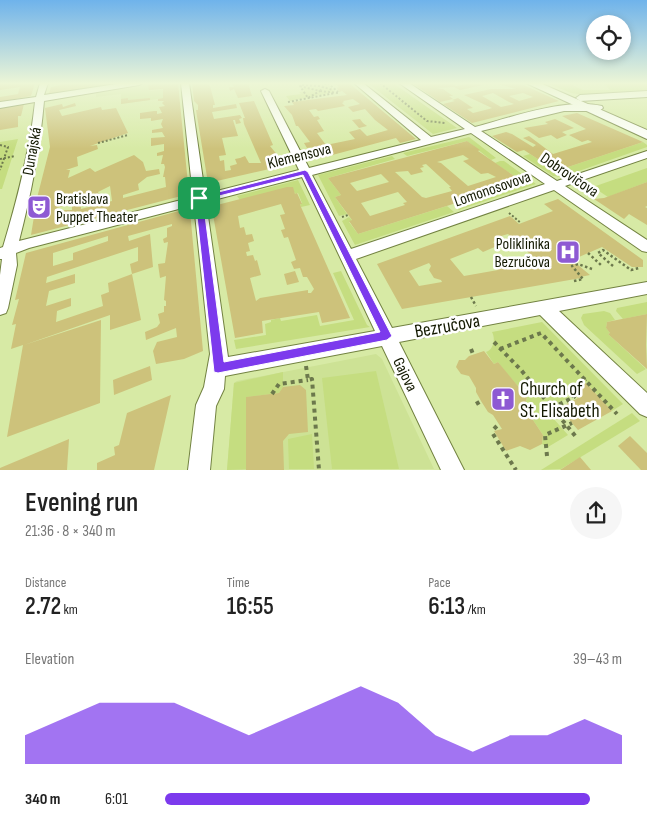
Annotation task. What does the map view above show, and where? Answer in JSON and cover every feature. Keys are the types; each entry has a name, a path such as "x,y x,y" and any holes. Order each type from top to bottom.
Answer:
{"main road":[{"path":"584,105 647,135"},
{"path":"588,105 647,129"}],"street":[{"name":"Dunajská","path":"0,308 10,265 5,252 20,211 37,128 39,105"},
{"path":"187,105 219,354 214,389 206,405 199,470"},
{"name":"Gajova","path":"272,105 453,470"},
{"path":"385,105 430,141"},
{"name":"Dobrovičova","path":"436,105 647,247"},
{"name":"Klemensova","path":"5,252 25,244 199,198 572,105"},
{"path":"604,110 605,105"},
{"name":"Lomonosovova","path":"348,256 647,154"},
{"name":"Bezručova","path":"218,368 647,288"},
{"path":"544,308 647,407"}],"path":[{"path":"409,105 427,121 451,124"},
{"path":"98,143 128,135"},
{"path":"0,145 8,147 0,170"},
{"path":"0,159 15,156"},
{"path":"518,210 509,213 521,223"},
{"path":"338,218 348,215"},
{"path":"613,266 598,253 603,250 631,270 640,268"},
{"path":"588,253 602,266"},
{"path":"574,281 583,279 572,266 578,264 592,269"},
{"path":"471,297 478,309"},
{"path":"500,349 541,334 586,379 617,414"},
{"path":"494,342 521,370 577,438"},
{"path":"470,349 474,354"},
{"path":"306,368 308,380"},
{"path":"272,394 280,384 312,379 319,470"},
{"path":"552,408 574,397 567,389 586,379"},
{"path":"476,404 481,401"},
{"path":"547,456 545,435 572,423"},
{"path":"494,426 498,430"},
{"path":"493,434 516,470"}],"shaded area":[{"path":"396,105 424,105 457,128 433,134"},
{"path":"469,137 496,158 491,160 467,141 407,156 403,153"},
{"path":"18,139 2,189 0,189 0,142"},
{"path":"643,142 647,147 562,177 553,176 523,156 530,154 556,171"},
{"path":"392,156 395,159 328,178 341,195 335,197 347,214 339,216 318,175"},
{"path":"504,161 536,184 459,210 454,205 523,182 495,163"},
{"path":"647,168 647,182 608,197 593,187"},
{"path":"298,180 310,205 301,207 300,204 302,203 298,193 295,194 292,187 240,200 237,196"},
{"path":"447,206 454,212 355,245 342,221 349,217 352,220 349,222 358,234"},
{"path":"341,271 367,325 370,327 236,349 234,340 266,335 265,324 271,322 271,320 280,318 281,321 317,315 320,326 354,320 333,273"},
{"path":"647,302 647,314 623,319 616,311 617,308"},
{"path":"604,311 610,313 615,320 607,322 606,328 610,333 608,334 646,369 637,374 584,325 581,318 583,314"},
{"path":"542,322 623,404 612,411 583,379 561,388 568,398 545,409 568,435 548,447 542,444 543,435 533,420 537,418 526,402 527,397 498,362 494,364 486,352 493,344 492,332"},
{"path":"376,354 382,359 434,469 227,470 234,383"},
{"path":"376,371 399,469 332,469 322,378"},
{"path":"283,372 283,387 279,393 246,397 246,469 227,470 234,383"},
{"path":"632,413 640,421 561,469 541,470"},
{"path":"312,434 314,469 289,469 288,439"}],"building":[{"path":"24,105 21,116 18,116 18,127 0,130 0,108"},
{"path":"58,105 62,105 63,107 76,105 59,110 62,116 101,107 102,110 116,108 128,133 90,146 97,145 98,149 77,157 78,166 66,170 70,170 68,178 90,168 95,172 134,155 143,162 146,171 159,169 160,174 147,177 138,184 139,190 123,195 123,198 166,187 165,177 163,177 165,167 164,164 161,164 163,155 157,156 157,153 164,151 164,144 151,146 151,138 165,137 162,132 152,133 152,130 163,128 161,124 163,119 151,121 151,118 140,119 140,113 157,111 157,114 162,113 159,107 165,106 164,105 180,105 189,194 31,235 37,198 50,147 45,108","holes":["110,186 112,201 81,209 81,202 100,196 98,192","74,196 77,200 72,202 72,210 65,210 56,215 57,208 63,206 60,202"]},
{"path":"198,105 215,105 213,105 213,108 236,105 237,108 212,112 214,119 240,115 242,118 239,119 241,123 236,124 235,120 233,120 238,136 222,138 226,155 219,156 220,161 224,160 225,171 231,170 230,166 237,164 235,159 245,156 249,163 261,163 244,124 243,118 245,118 240,105 256,105 273,145 270,146 279,157 283,166 208,183 196,110 198,110"},
{"path":"356,105 375,105 416,139 400,143 396,138 321,158 312,147 307,148 304,143 310,142 298,126 296,126 292,115 284,106 345,106 318,111 316,109 309,110 314,117 318,116 320,119 317,120 324,131 317,133 326,145 355,139 349,132 360,129 367,136 388,130 365,109 353,112 348,107"},
{"path":"444,105 468,105 473,108 467,109 473,113 492,108 485,105 497,105 501,107 510,105 543,105 472,123"},
{"path":"577,113 643,142 556,171 524,150 517,152 492,136 506,132 533,147 536,145 523,138 529,136 553,154 592,142 588,140 582,142 569,135 586,129 562,116"},
{"path":"360,119 367,126 359,128 352,120"},
{"path":"555,119 574,128 562,132 567,135 557,139 551,135 539,138 524,128 548,124 545,122"},
{"path":"467,141 480,150 478,151 523,182 358,234 349,221 352,220 335,197 341,195 328,178","holes":["463,155 469,159 463,161 481,174 488,173 496,177 468,186 441,163 437,162","426,164 451,187 449,187 452,191 426,198 422,197 395,172 408,171 411,175 423,172 420,168 424,167 422,165","381,174 389,182 357,191 350,183","398,192 407,202 403,203 405,205 370,216 361,203"]},
{"path":"647,182 647,206 645,207 647,208 647,225 629,214 624,219 594,199 604,198"},
{"path":"293,187 350,318 322,323 319,312 262,321 263,333 235,338 212,209 217,205","holes":["281,204 285,214 280,215 285,229 281,230 284,238 288,237 296,260 291,262 294,269 300,268 303,277 307,277 314,289 311,293 308,293 308,290 260,298 256,301 250,278 261,275 257,260 255,261 253,255 247,256 246,252 250,251 248,243 254,241 252,234 246,235 244,227 240,228 238,216"]},
{"path":"558,199 643,260 643,267 632,267 602,247 572,260 590,275 581,278 402,309 377,264 510,216 519,224 553,211 544,204","holes":["508,234 540,263 517,267 513,263 494,266 498,270 464,276 450,259 478,248 483,252 497,246 493,242 503,238 501,236","429,263 431,266 429,270 434,278 442,282 419,286 409,271"]},
{"path":"186,209 190,211 203,351 184,359 156,364 153,351 157,342 177,337 176,328 146,340 145,332 157,327 160,323 158,314 164,312 164,306 166,306 166,301 164,300 166,276 160,278 158,264 165,263 168,242 164,243 163,239 167,237 167,228 172,226 172,224 128,236 129,241 150,234 153,267 132,274 141,320 110,330 110,315 24,345 101,320 100,403 7,437 23,345 11,349 16,324 12,325 19,299 15,300 26,253","holes":["108,236 108,241 73,253 73,260 53,266 53,253","138,247 138,261 130,264 132,274 108,283 109,292 101,295 103,306 56,322 57,311 71,306 71,298 46,306 49,291 75,283 75,274 46,283 47,277"]},
{"path":"295,271 299,282 287,285 284,274"},
{"path":"647,314 647,369 608,334 610,333 606,328 607,322"},
{"name":"Church of St. Elisabeth","path":"484,351 494,364 498,362 527,397 526,402 538,418 533,420 543,435 542,444 530,450 520,446 506,451 494,431 502,429 481,401 469,376 461,374 456,367 459,360 465,360 469,356"},
{"path":"150,366 152,380 114,395 113,380"},
{"path":"586,383 612,411 578,430 559,408 578,398 571,391"},
{"path":"300,385 306,390 308,432 289,434 283,441 284,470 246,470 246,397 279,393 283,387"},
{"path":"171,395 154,470 97,470 97,463 115,455 114,447 119,445 127,413"},
{"path":"630,436 647,453 647,470 641,470 618,446"},
{"path":"69,439 67,470 0,470 0,468"},
{"path":"580,457 591,470 560,470"}],"place":[{"name":"Bratislava Puppet Theater","path":"39,207"},
{"name":"Poliklinika Bezručova","path":"568,252"},
{"name":"Church of St. Elisabeth","path":"503,399"}],"route":[{"path":"305,172 387,336 218,368 219,354 199,198 305,172"}]}
